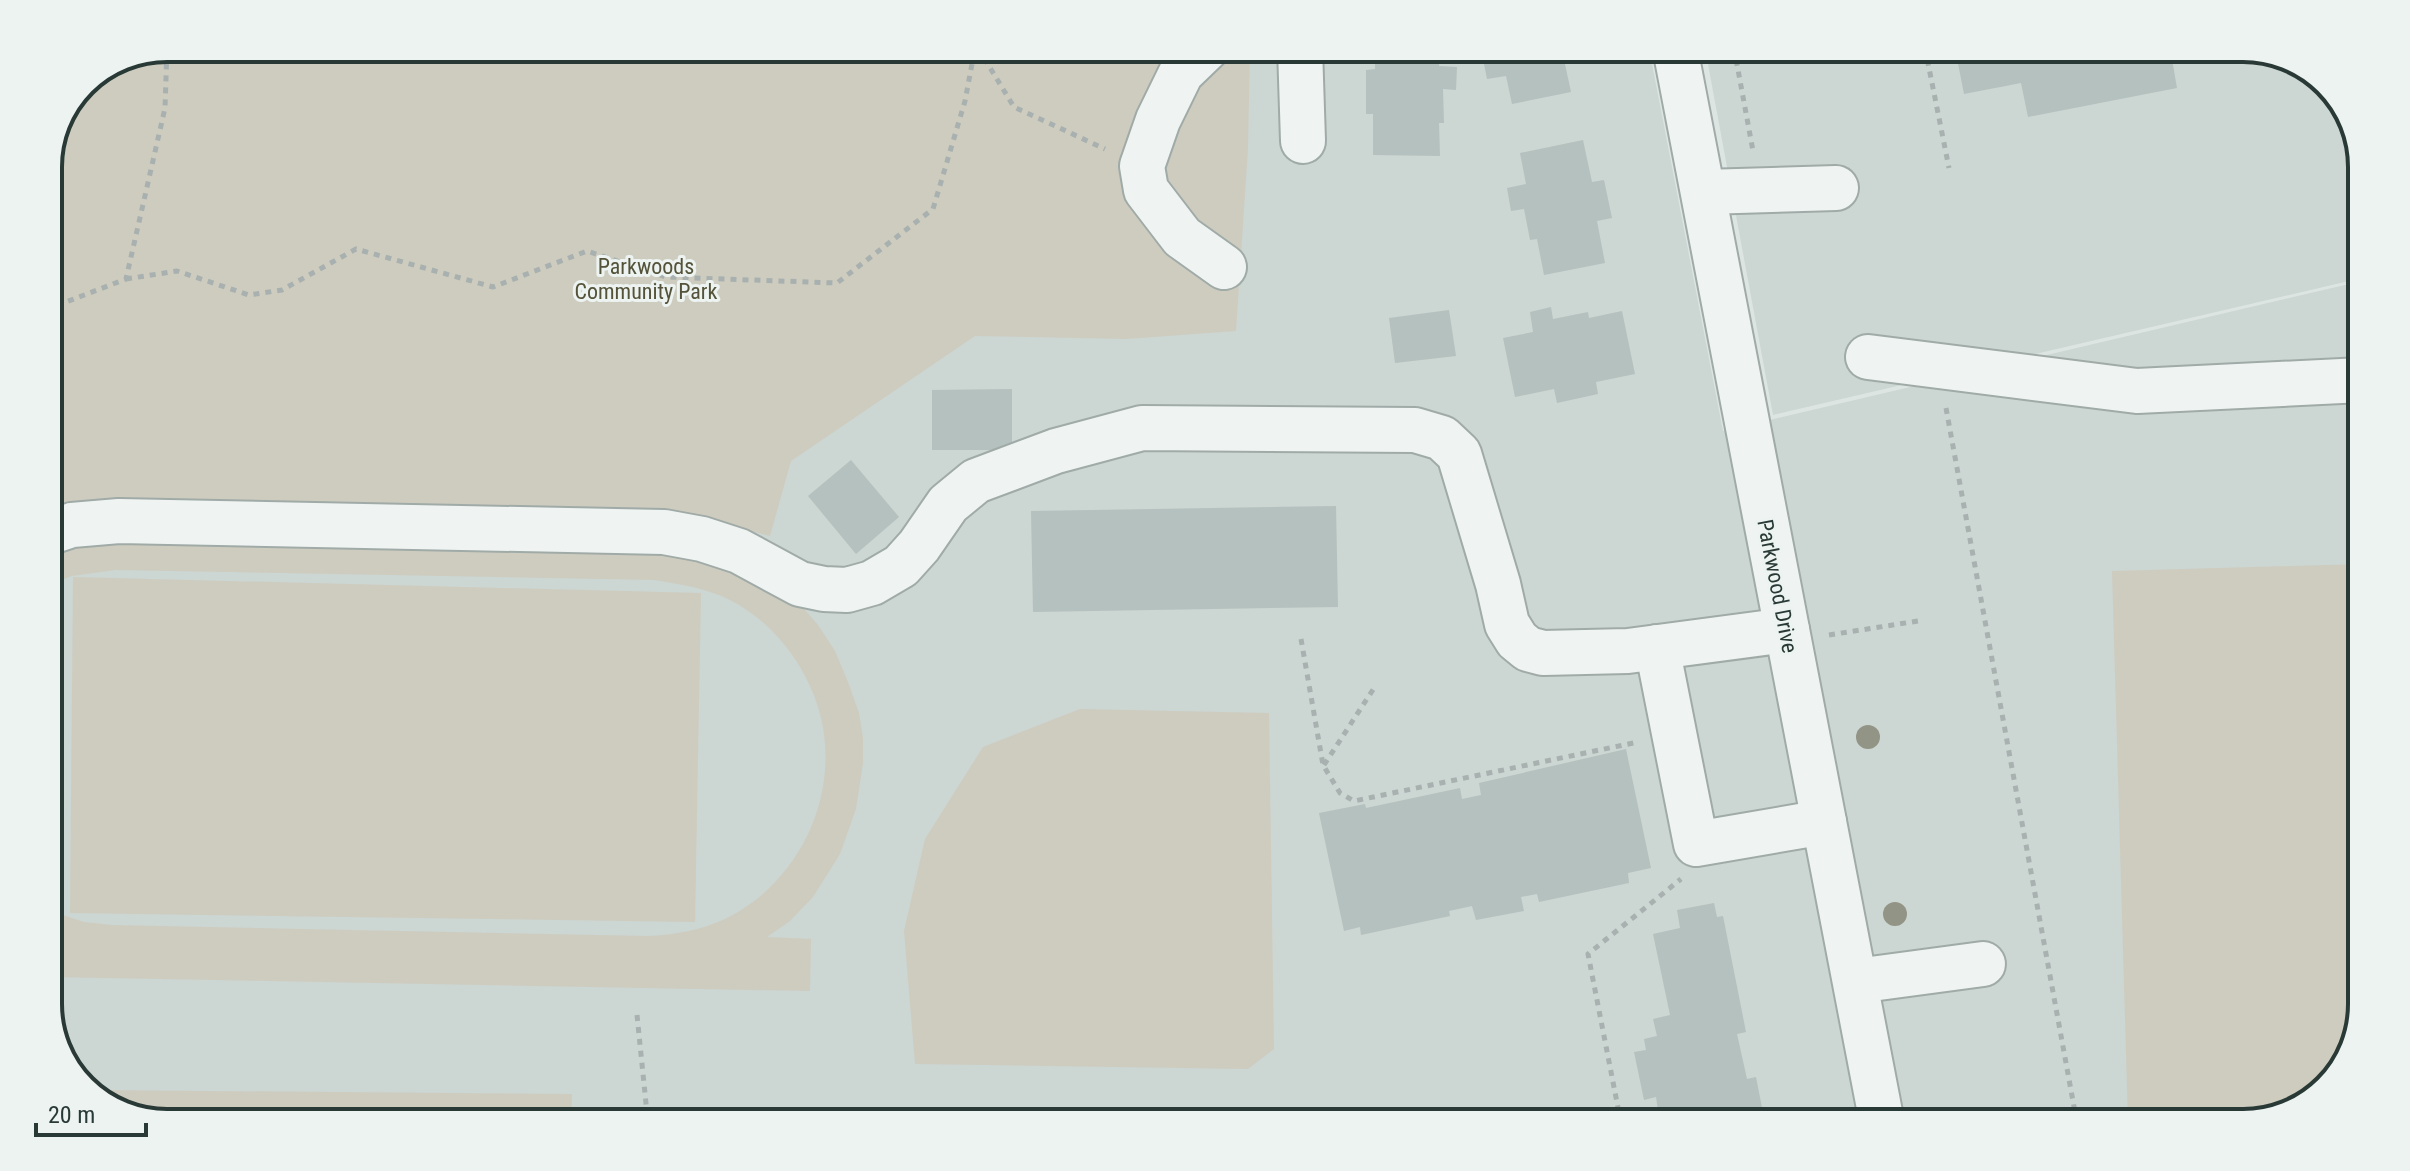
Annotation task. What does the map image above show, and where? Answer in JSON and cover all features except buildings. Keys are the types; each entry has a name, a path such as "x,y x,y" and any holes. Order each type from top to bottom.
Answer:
{"street":[{"path":"1192,62 1181,73 1158,120 1142,166 1146,190 1182,237 1224,267"},
{"path":"1300,62 1303,141"},
{"name":"Parkwood Drive","path":"1678,62 1879,1109"},
{"path":"1704,192 1836,188"},
{"path":"1868,357 2137,391 2348,381"},
{"path":"62,528 119,521 664,532 730,548 800,584 847,590 872,583 901,566 948,504 976,481 1070,447 1142,428 1415,430 1442,438 1459,454 1507,624 1522,645 1543,653 1613,652 1788,636"},
{"path":"1657,647 1696,844 1824,822"},
{"path":"1856,981 1983,964"}],"path":[{"path":"126,279 165,108 167,62"},
{"path":"62,304 126,279 177,271 249,295 282,290 356,249 493,287 587,251 666,277 837,283 933,209 965,101 973,62"},
{"path":"985,62 1014,107 1142,166"},
{"path":"1737,62 1761,191"},
{"path":"1928,62 1949,168"},
{"path":"1938,366 2074,1109"},
{"path":"1788,636 1918,621"},
{"path":"1301,639 1323,765 1340,793 1354,801 1674,735"},
{"path":"1323,765 1376,685"},
{"path":"1618,1109 1588,954 1688,873"},
{"path":"637,1015 647,1109"}],"shaded area":[{"path":"167,62 1652,62 1723,431 2348,284 2348,1004 2337,1051 2312,1083 2283,1101 2243,1109 167,1109 133,1103 109,1091 88,1073 68,1038 62,1011 62,160 73,120 84,103 114,76 133,68"},
{"path":"1708,62 2257,63 2290,73 2301,80 2322,98 2337,120 2348,160 2348,281 1773,415"}],"green space":[{"name":"Parkwoods Community Park","path":"167,62 1250,62 1248,148 1236,331 1126,339 975,336 791,461 770,536 671,510 62,505 62,160 73,120 84,103 114,76 146,64"},
{"path":"62,539 672,543 798,602 835,651 859,713 863,738 863,763 856,809 840,854 813,897 790,921 767,937 811,939 810,991 62,977 62,915 84,922 112,925 648,936 697,929 725,919 756,900 781,875 802,846 816,814 824,780 825,745 819,710 805,676 782,642 764,623 742,607 712,592 654,580 115,570 62,580"},
{"path":"2348,564 2347,1018 2337,1051 2322,1073 2283,1101 2243,1109 2128,1109 2112,571"},
{"path":"73,577 701,593 695,922 70,913"},
{"path":"1080,709 1269,713 1274,1049 1248,1069 915,1064 904,931 925,839 983,747"},
{"path":"108,1090 572,1094 571,1109 167,1109 133,1103"}]}
